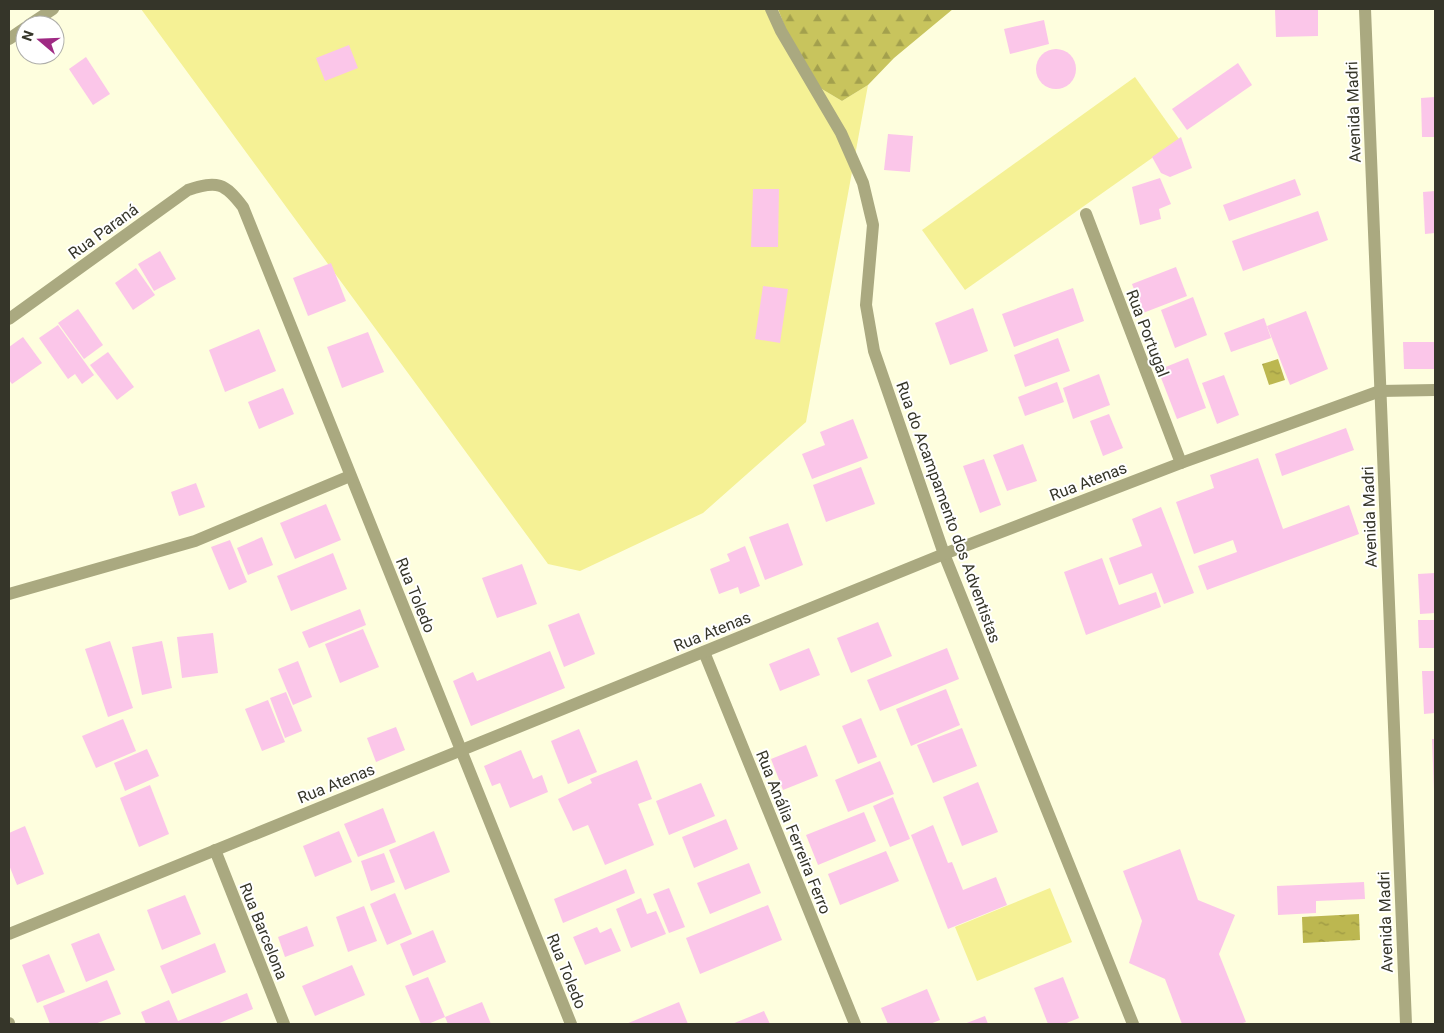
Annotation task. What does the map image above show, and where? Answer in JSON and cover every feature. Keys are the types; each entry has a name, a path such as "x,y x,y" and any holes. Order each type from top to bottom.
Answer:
{"street":[{"name":"Rua do Acampamento dos Adventistas","path":"771,9 781,31 841,133 863,183 873,226 866,305 874,351 944,554 1133,1024"},
{"name":"Avenida Madri","path":"1365,9 1406,1024"},
{"name":"Rua Paraná","path":"9,319 188,190 206,184 221,185"},
{"name":"Rua Toledo","path":"221,185 234,194 243,207 462,750 570,1024"},
{"name":"Rua Portugal","path":"1086,214 1180,463"},
{"name":"Rua Atenas","path":"9,934 944,554 1180,463 1380,391 1435,390"},
{"path":"9,594 195,541 350,476"},
{"name":"Rua Anália Ferreira Ferro","path":"704,652 854,1024"},
{"name":"Rua Barcelona","path":"215,850 284,1024"}],"shaded area":[{"path":"141,9 778,9 805,79 842,101 868,85 806,422 703,513 580,571 548,564"},
{"path":"1135,77 1179,139 965,290 922,230"},
{"path":"1050,888 1072,942 977,981 955,927"}],"green space":[{"path":"778,9 953,9 894,58 868,85 842,101 805,79"}],"water":[{"path":"1278,359 1285,380 1269,385 1262,364"},
{"path":"1359,914 1360,940 1303,943 1302,917"}],"building":[{"path":"1275,9 1318,9 1318,36 1276,37"},
{"path":"1044,20 1049,44 1010,54 1004,29"},
{"path":"349,45 358,68 325,81 316,58"},
{"path":"1056,49 1070,55 1076,69 1070,83 1056,89 1042,83 1036,69 1042,55"},
{"path":"86,57 110,94 93,105 69,69"},
{"path":"1238,63 1252,85 1187,130 1172,109"},
{"path":"1435,97 1435,137 1422,137 1421,98"},
{"path":"888,134 913,136 910,172 884,170"},
{"path":"1181,137 1192,168 1170,177 1161,173 1152,157"},
{"path":"1160,178 1171,204 1159,209 1161,219 1140,225 1132,187"},
{"path":"1295,179 1301,195 1229,221 1223,205"},
{"path":"753,189 779,189 778,247 751,247"},
{"path":"1435,191 1435,233 1425,234 1423,192"},
{"path":"1318,211 1328,240 1243,271 1232,241"},
{"path":"160,251 176,279 154,291 138,264"},
{"path":"331,263 346,301 308,316 293,278"},
{"path":"1176,267 1187,296 1143,313 1132,284"},
{"path":"136,268 155,295 133,310 115,283"},
{"path":"763,286 788,289 780,343 755,339"},
{"path":"1073,288 1084,321 1014,347 1002,314"},
{"path":"1193,297 1207,335 1175,348 1161,310"},
{"path":"973,308 988,351 950,365 935,323"},
{"path":"78,309 103,345 84,359 58,323"},
{"path":"1306,311 1328,369 1290,385 1267,326"},
{"path":"1264,318 1271,338 1231,352 1224,333"},
{"path":"58,325 94,375 82,384 75,374 68,379 39,338"},
{"path":"259,329 276,371 225,392 209,350"},
{"path":"368,332 384,372 342,388 327,347"},
{"path":"23,337 42,363 12,384 9,380 9,347"},
{"path":"1058,338 1070,371 1025,387 1014,355"},
{"path":"1403,342 1435,342 1435,369 1404,369"},
{"path":"108,352 134,387 117,400 90,365"},
{"path":"1188,358 1206,408 1177,419 1158,370"},
{"path":"1099,374 1110,405 1073,419 1063,388"},
{"path":"1224,375 1239,415 1217,424 1202,383"},
{"path":"1057,382 1064,402 1025,416 1018,397"},
{"path":"283,388 294,414 259,429 248,402"},
{"path":"1109,414 1123,448 1103,456 1090,421"},
{"path":"853,419 868,458 812,479 802,454 825,445 820,432"},
{"path":"1346,428 1354,450 1282,476 1275,454"},
{"path":"1023,444 1037,481 1007,491 993,455"},
{"path":"1258,458 1283,529 1349,505 1359,534 1207,590 1198,566 1237,552 1233,540 1194,554 1176,502 1214,488 1210,475"},
{"path":"984,459 1001,505 980,513 963,466"},
{"path":"861,467 875,504 826,522 813,485"},
{"path":"196,483 205,507 179,516 171,492"},
{"path":"326,504 341,540 295,559 280,523"},
{"path":"1161,507 1194,593 1164,604 1152,573 1119,585 1109,558 1142,546 1132,519"},
{"path":"788,523 803,565 765,580 749,537"},
{"path":"262,537 273,565 248,575 237,548"},
{"path":"230,540 247,582 229,590 211,547"},
{"path":"745,546 760,586 740,594 738,587 719,594 710,569 730,561 727,554"},
{"path":"333,553 347,589 291,611 277,576"},
{"path":"1102,558 1119,605 1156,592 1161,607 1086,635 1064,572"},
{"path":"522,564 537,604 497,618 482,578"},
{"path":"1435,573 1435,613 1420,614 1418,574"},
{"path":"360,609 366,625 309,648 302,632"},
{"path":"579,613 595,654 564,667 548,625"},
{"path":"1418,620 1435,620 1435,648 1419,648"},
{"path":"878,622 892,656 851,673 837,638"},
{"path":"363,629 379,667 340,683 325,644"},
{"path":"213,633 218,673 182,678 177,637"},
{"path":"110,641 133,708 108,717 85,649"},
{"path":"162,641 172,688 142,695 132,647"},
{"path":"809,648 820,675 780,691 769,664"},
{"path":"947,648 959,679 880,711 867,680"},
{"path":"550,651 565,688 471,726 453,681 473,672 477,681"},
{"path":"298,661 312,697 293,705 278,669"},
{"path":"1422,671 1435,671 1435,713 1424,714"},
{"path":"946,689 960,725 911,746 896,709"},
{"path":"286,692 302,731 285,738 270,698"},
{"path":"268,700 285,742 262,751 245,709"},
{"path":"861,718 877,757 858,764 842,726"},
{"path":"123,719 136,751 96,768 82,736"},
{"path":"396,727 405,750 376,762 367,738"},
{"path":"962,728 977,766 933,783 917,745"},
{"path":"579,729 597,772 568,784 551,741"},
{"path":"1432,739 1435,739 1435,791 1434,791"},
{"path":"806,745 818,776 783,790 771,759"},
{"path":"147,749 159,776 125,791 114,763"},
{"path":"521,750 533,779 542,775 548,792 510,808 500,783 492,786 484,766"},
{"path":"637,760 652,799 638,804 654,845 605,865 588,825 573,831 558,799 592,783 590,779"},
{"path":"880,761 894,794 848,812 835,780"},
{"path":"978,782 998,832 962,846 943,797"},
{"path":"701,783 715,816 669,835 656,801"},
{"path":"150,785 169,834 139,847 120,798"},
{"path":"893,797 910,839 890,847 873,806"},
{"path":"383,808 396,842 358,857 344,824"},
{"path":"864,812 876,841 818,865 806,835"},
{"path":"726,819 738,849 694,868 682,837"},
{"path":"933,825 948,863 952,862 963,890 996,877 1007,905 948,929 911,835"},
{"path":"25,826 44,874 17,885 9,865 9,833"},
{"path":"339,831 352,862 315,877 303,846"},
{"path":"434,831 450,872 405,890 389,850"},
{"path":"1180,849 1198,900 1235,915 1219,954 1246,1022 1240,1024 1182,1024 1165,979 1129,963 1142,921 1123,871"},
{"path":"886,851 899,881 840,905 828,874"},
{"path":"384,853 395,882 371,891 361,861"},
{"path":"749,863 761,893 710,914 697,883"},
{"path":"626,869 635,893 563,923 554,899"},
{"path":"1364,882 1365,899 1316,901 1316,913 1278,915 1277,886"},
{"path":"669,888 685,927 669,933 653,894"},
{"path":"395,893 412,934 387,945 370,904"},
{"path":"185,895 201,934 162,950 147,910"},
{"path":"641,898 647,914 656,911 666,934 631,948 616,909"},
{"path":"768,905 782,940 700,974 686,938"},
{"path":"364,906 377,941 348,952 336,917"},
{"path":"307,926 314,946 285,957 278,937"},
{"path":"597,927 600,933 611,928 621,951 585,965 573,937"},
{"path":"433,930 446,962 413,976 400,944"},
{"path":"99,933 115,970 86,982 71,944"},
{"path":"215,943 226,972 172,994 160,966"},
{"path":"49,954 65,992 37,1003 22,965"},
{"path":"352,965 365,995 315,1016 302,986"},
{"path":"428,977 445,1017 428,1024 421,1024 405,986"},
{"path":"1063,977 1079,1018 1064,1024 1048,1024 1034,988"},
{"path":"107,980 121,1014 95,1024 50,1024 43,1006"},
{"path":"927,989 940,1020 930,1024 888,1024 881,1008"},
{"path":"247,993 253,1009 217,1024 146,1024 141,1012 169,1000 178,1021"},
{"path":"482,1002 491,1024 448,1024 445,1017"},
{"path":"679,1002 688,1024 626,1024"},
{"path":"764,1011 770,1024 732,1024"},
{"path":"985,1016 988,1024 964,1024"}]}
